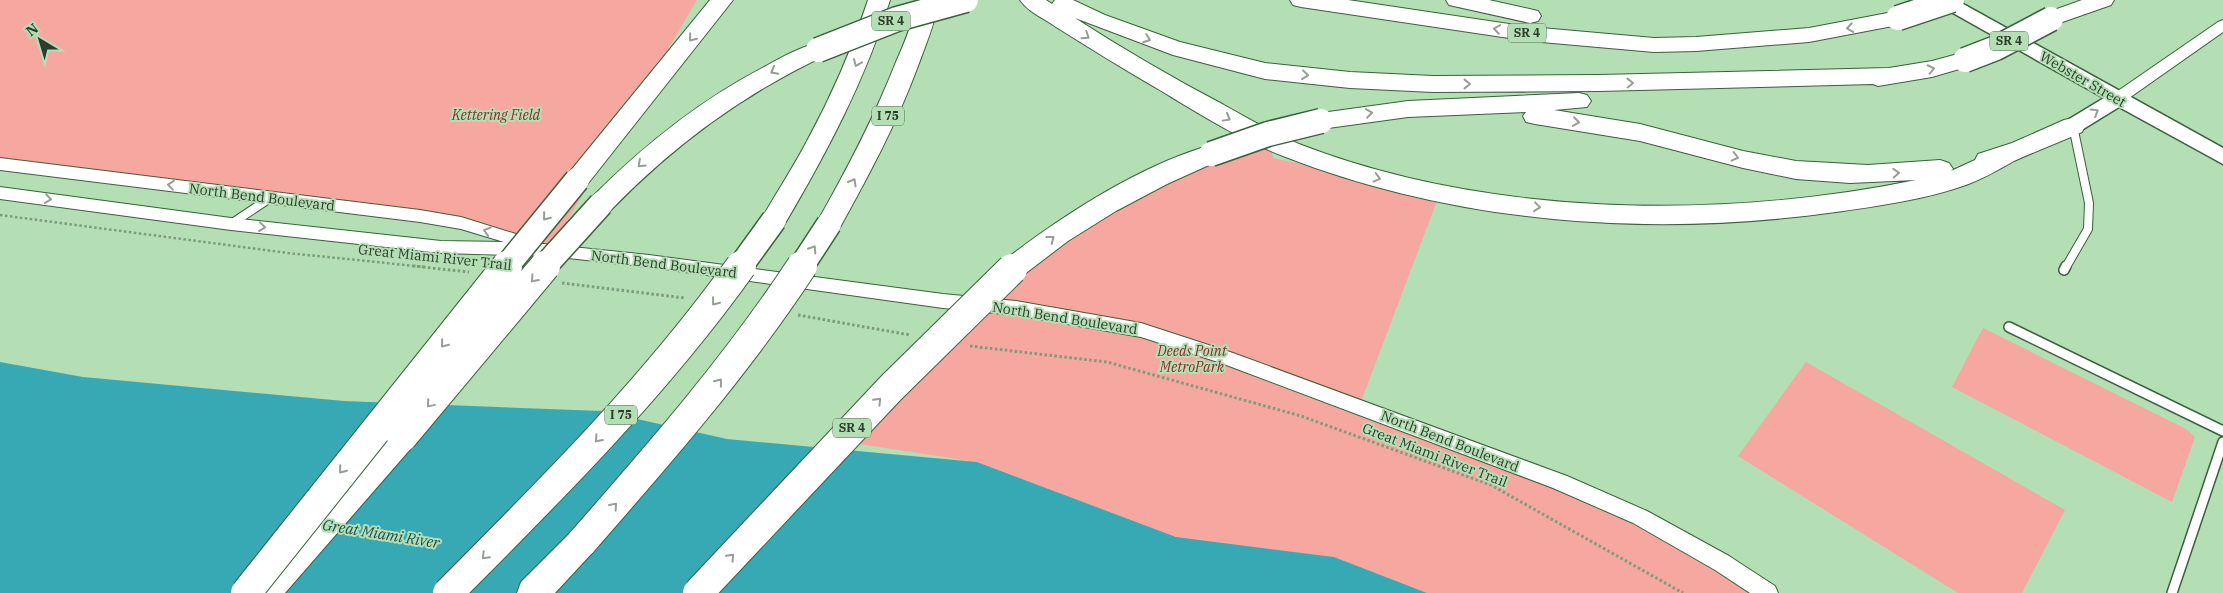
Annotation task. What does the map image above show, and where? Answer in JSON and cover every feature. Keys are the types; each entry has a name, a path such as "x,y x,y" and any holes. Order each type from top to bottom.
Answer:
{"highway":[{"path":"246,593 357,452 722,0"},
{"name":"I 75","path":"448,593 530,512 642,392 733,279 774,220 820,141 848,85 862,50 878,0"},
{"name":"I 75","path":"533,593 582,542 658,457 710,393 775,306 829,224 862,168 887,117 915,44 928,0"},
{"name":"SR 4","path":"264,593 402,437 524,290 601,204 666,141 763,76 818,50 897,19 966,0"},
{"path":"1031,0 1099,45 1164,83 1289,149 1346,170 1440,193 1554,209 1684,215 1763,212 1828,205 1914,190 1955,180 2073,126"},
{"path":"1054,0 1097,20 1173,48 1265,71 1350,80 1433,84 1599,83 1895,76"},
{"name":"SR 4","path":"1301,0 1530,34 1602,42 1679,45 1810,35 1898,18 1952,0"},
{"path":"1457,0 1515,14 1594,27 1755,39"},
{"name":"SR 4","path":"698,593 810,471 900,378 1012,270 1054,236 1108,202 1158,176 1258,137 1321,121 1390,111 1749,95 1895,76 1932,69 1965,60 1996,48 2051,19 2073,0"},
{"path":"2051,19 2103,0"},
{"path":"1459,107 1609,126 1769,165 1830,174 1908,172 1970,164 2005,156"},
{"path":"540,593 582,542"}],"street":[{"name":"Webster Street","path":"1943,0 2223,157"},
{"path":"2073,126 2223,26"},
{"name":"North Bend Boulevard","path":"0,164 420,216 461,223 550,250"},
{"name":"North Bend Boulevard","path":"0,193 231,224 441,247 550,250 1016,308 1102,322 1178,340 1560,482 1640,517 1722,563 1768,593"}],"lane":[{"path":"2064,270 2088,229 2089,203 2073,126"},
{"path":"231,224 270,198"},
{"path":"2009,328 2223,431"},
{"path":"2172,593 2223,442"}],"path":[{"name":"Great Miami River Trail","path":"0,215 288,253 477,272"},
{"path":"555,282 691,299"},
{"path":"798,315 866,328"},
{"name":"Great Miami River Trail","path":"986,349 1107,362 1301,416 1491,485 1683,593"}],"green space":[{"name":"Kettering Field","path":"0,0 697,0 550,250 461,223 0,164"},
{"name":"Deeds Point MetroPark","path":"1268,134 1273,158 1440,193 1359,407 1560,482 1768,593 1427,593 1334,557 1176,537 977,462 840,441 1086,216"},
{"path":"1983,328 2186,429 2195,437 2172,502 1952,387"},
{"path":"1806,362 2065,510 2022,593 1958,593 1738,456"}],"water":[{"name":"Great Miami River","path":"0,362 83,377 344,401 601,411 727,439 977,462 1176,537 1334,557 1427,593 0,593"}]}
